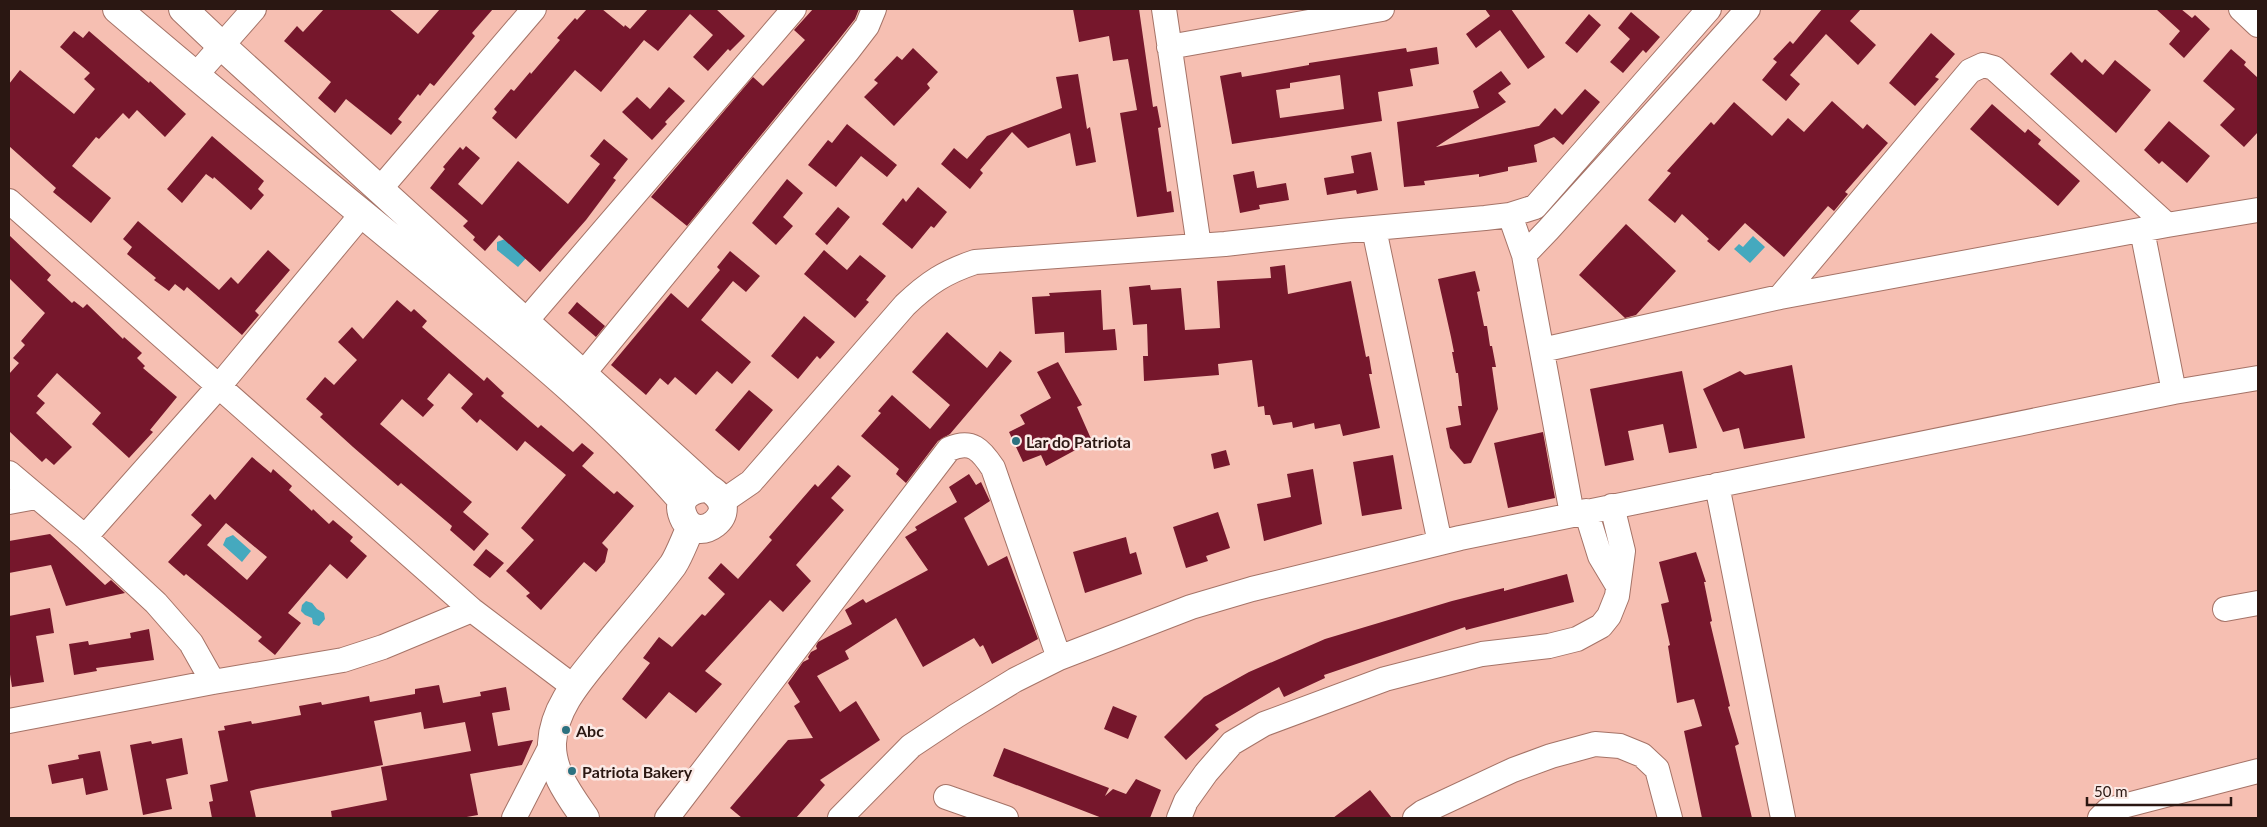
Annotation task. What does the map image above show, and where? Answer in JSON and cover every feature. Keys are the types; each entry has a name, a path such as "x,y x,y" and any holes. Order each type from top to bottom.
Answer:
{"street":[{"path":"117,9 565,384 653,466 682,500"},
{"path":"183,9 715,495 723,512 711,528 701,530 691,527 682,515 682,500 688,492 698,488 715,495 750,482 905,305 926,286 948,271 975,262 1199,246 1374,229 1510,215 1534,207 1709,9"},
{"path":"196,76 254,9"},
{"path":"380,189 534,9"},
{"path":"525,322 794,9"},
{"path":"583,374 847,52 867,26 874,9"},
{"path":"1164,9 1199,246"},
{"path":"1169,47 1382,9"},
{"path":"1524,255 1748,9"},
{"path":"2241,9 2258,25"},
{"path":"1780,297 1970,71 1983,65 1994,68 2167,225"},
{"path":"9,201 220,385 472,610 574,687"},
{"path":"1542,350 1780,297 2167,225 2258,210"},
{"path":"85,537 220,385 362,214"},
{"path":"1510,215 1524,255 1542,350 1579,512 1600,556 1618,586"},
{"path":"1374,229 1440,543"},
{"path":"2142,230 2174,392"},
{"path":"840,818 911,746 965,711 1059,658 1191,607 1252,588 1579,512 2174,392 2258,378"},
{"path":"667,818 949,449 961,444 974,447 993,468 1059,658"},
{"path":"9,473 85,537 177,625 191,643 213,682"},
{"path":"1717,485 1783,818"},
{"path":"9,502 36,497"},
{"path":"1179,818 1186,801 1206,773 1232,743 1264,724 1385,679 1482,654 1549,646 1578,638 1595,629 1609,616 1617,596 1623,551 1612,506"},
{"path":"585,818 560,781 552,744 554,726 559,712 574,687 674,563 691,527"},
{"path":"2225,609 2258,603"},
{"path":"9,721 350,658 383,647 472,610"},
{"path":"514,818 552,744"},
{"path":"1415,818 1423,812 1514,770 1551,756 1595,744 1620,746 1642,755 1657,769 1670,818"},
{"path":"2100,818 2108,810 2258,771"},
{"path":"946,796 1006,818"}],"water":[{"path":"1753,236 1765,247 1750,263 1734,249 1739,244 1743,247"},
{"path":"505,239 527,257 518,267 497,250 497,242"},
{"path":"233,535 251,551 242,562 223,545 226,538"},
{"path":"306,601 312,603 324,613 325,619 319,626 313,624 312,618 301,611 302,605"}],"building":[{"path":"324,9 389,9 418,34 440,9 493,9 472,33 475,36 434,86 430,83 420,96 418,94 398,119 402,122 391,135 346,99 335,113 318,98 331,82 284,41 297,26 303,32"},
{"path":"587,9 602,9 624,27 625,25 630,29 648,9 716,9 745,36 730,51 728,49 708,71 693,57 713,35 690,14 658,51 644,40 601,92 575,70 516,139 492,118 497,112 494,109 511,89 514,91 530,72 531,74 560,40 557,38 575,18 577,20"},
{"path":"813,9 859,9 855,19 836,43 687,226 651,197 753,77 763,86 805,40 794,30"},
{"path":"1073,9 1139,9 1153,107 1157,106 1161,127 1158,128 1167,192 1171,191 1174,212 1137,217 1120,113 1137,110 1128,59 1113,61 1109,36 1079,42"},
{"path":"1485,9 1511,9 1545,57 1528,69 1500,30 1476,48 1466,34 1490,16"},
{"path":"1822,9 1861,9 1850,21 1876,45 1858,65 1826,34 1790,75 1800,84 1786,101 1762,80 1777,62 1773,59 1790,41 1793,44"},
{"path":"2156,9 2181,9 2192,18 2195,15 2210,29 2184,58 2169,44 2180,31"},
{"path":"1631,12 1660,37 1646,53 1643,50 1623,73 1610,62 1630,39 1618,28"},
{"path":"1589,14 1601,25 1577,53 1565,43"},
{"path":"74,31 83,38 89,31 149,83 150,81 186,114 165,137 137,110 129,119 123,113 99,139 96,137 72,166 111,198 91,223 53,192 56,188 9,146 9,84 20,70 74,114 95,89 84,79 90,73 60,47"},
{"path":"1931,33 1955,54 1935,77 1939,79 1915,106 1889,83"},
{"path":"1437,47 1439,64 1410,69 1413,86 1378,92 1382,121 1232,144 1220,76 1241,72 1242,77 1309,65 1309,63 1406,48 1407,52","holes":["1340,75 1344,109 1280,118 1276,90 1290,88 1290,83"]},
{"path":"913,48 938,72 927,84 930,88 894,126 864,97 878,83 874,80 897,56 902,60"},
{"path":"2231,49 2246,62 2244,65 2258,78 2258,132 2244,147 2220,125 2235,109 2203,81"},
{"path":"2071,52 2082,63 2085,59 2103,75 2115,60 2151,90 2116,133 2050,74"},
{"path":"1501,71 1511,84 1498,93 1506,102 1436,147 1539,126 1555,108 1562,115 1585,89 1600,102 1563,145 1554,137 1534,145 1537,162 1508,167 1508,171 1479,177 1479,174 1424,181 1425,185 1404,187 1397,122 1479,108 1473,91"},
{"path":"1078,74 1087,129 1090,127 1096,162 1076,166 1070,133 1028,148 1012,132 980,170 983,173 970,189 941,164 954,148 967,159 987,136 1062,108 1056,77"},
{"path":"669,87 685,101 665,122 667,124 652,140 622,112 637,97 650,109"},
{"path":"1832,101 1863,129 1867,124 1888,143 1845,192 1848,194 1834,211 1828,206 1784,257 1745,223 1719,251 1682,214 1675,223 1648,200 1671,173 1667,171 1711,122 1714,125 1734,102 1772,136 1788,118 1804,132"},
{"path":"1992,104 2025,133 2028,129 2041,140 2038,144 2080,181 2058,206 1970,129"},
{"path":"2169,121 2210,156 2187,183 2162,161 2159,164 2144,150"},
{"path":"847,124 897,165 887,177 861,156 836,187 808,165 828,140 832,143"},
{"path":"212,136 264,181 258,189 264,195 251,210 214,177 213,179 206,174 182,203 167,189"},
{"path":"604,139 628,159 613,178 616,180 586,220 540,272 499,235 485,251 473,240 475,237 463,226 468,221 430,188 445,169 443,167 460,147 463,150 466,146 480,158 458,184 482,205 518,161 568,204 600,164 590,156"},
{"path":"1371,152 1378,190 1357,194 1356,190 1327,195 1324,178 1354,173 1351,156"},
{"path":"1254,171 1257,188 1286,183 1289,200 1259,205 1260,209 1240,213 1233,175"},
{"path":"787,179 803,193 783,217 793,226 776,245 752,223"},
{"path":"918,187 947,212 934,228 931,226 912,249 882,224 903,198 906,202"},
{"path":"838,207 850,217 827,245 815,234"},
{"path":"138,221 219,290 231,277 238,284 268,250 290,270 255,311 259,315 242,335 187,287 184,291 175,284 169,291 154,280 156,278 127,254 132,247 123,239"},
{"path":"1626,224 1676,271 1636,315 1625,318 1579,275"},
{"path":"9,235 51,275 47,280 72,303 74,301 83,308 87,304 123,339 124,337 142,353 137,358 145,366 143,368 177,397 150,430 153,432 129,458 92,424 101,413 57,373 37,396 45,403 36,413 72,447 54,465 46,458 42,462 9,431 9,374 19,363 13,358 25,345 21,341 45,313 9,278"},
{"path":"824,250 847,270 860,255 886,276 866,300 869,302 855,318 804,274"},
{"path":"730,251 760,276 746,292 733,281 701,320 751,362 732,384 717,371 696,395 675,377 668,385 660,378 646,395 611,365 671,293 688,308 720,270 717,267"},
{"path":"1285,265 1288,294 1351,281 1366,357 1369,356 1372,374 1369,374 1380,428 1343,436 1340,424 1315,429 1314,423 1293,428 1292,422 1273,425 1270,415 1265,415 1264,406 1258,407 1252,360 1218,364 1219,375 1144,381 1143,356 1148,356 1147,324 1133,325 1129,287 1150,285 1151,290 1181,288 1185,330 1220,328 1217,281 1271,278 1270,267"},
{"path":"1475,271 1480,291 1477,292 1484,326 1487,326 1496,367 1492,367 1498,409 1471,463 1464,464 1450,448 1446,428 1461,425 1458,406 1462,406 1458,373 1456,373 1452,352 1454,352 1438,279"},
{"path":"1101,290 1103,330 1115,329 1117,350 1065,353 1064,332 1035,334 1032,297 1050,296 1049,293"},
{"path":"397,300 411,312 414,309 427,321 422,327 484,381 487,377 504,393 501,396 538,428 541,425 573,452 582,443 594,453 582,466 614,494 617,491 634,506 602,543 608,549 605,562 596,572 584,562 541,610 526,596 530,593 506,571 534,540 521,528 566,475 525,441 517,451 480,419 477,423 461,408 473,394 449,373 427,399 434,405 423,417 402,399 380,424 472,502 463,512 489,534 474,551 450,530 452,526 401,483 398,486 353,447 320,417 323,414 306,399 325,377 334,385 357,360 338,342 352,327 363,339"},
{"path":"577,302 605,326 596,337 568,313"},
{"path":"804,316 835,342 820,359 817,356 798,379 771,356"},
{"path":"947,332 987,368 1000,351 1012,361 950,434 938,441 906,483 896,474 899,469 861,436 881,413 878,411 892,395 930,429 950,405 912,372"},
{"path":"1058,362 1082,405 1077,407 1092,441 1046,466 1041,455 1023,462 1009,432 1025,424 1020,415 1051,398 1037,372"},
{"path":"1792,365 1805,438 1744,449 1739,428 1723,432 1703,389 1740,371 1745,375"},
{"path":"1682,371 1697,448 1669,453 1663,424 1628,431 1634,460 1605,466 1590,389"},
{"path":"749,390 773,410 739,451 715,430"},
{"path":"1543,432 1555,498 1508,508 1494,443"},
{"path":"1226,450 1230,465 1214,469 1211,454"},
{"path":"1393,455 1402,509 1362,516 1353,462"},
{"path":"252,457 271,473 273,469 292,486 289,490 312,511 313,509 329,524 333,520 353,537 350,541 367,556 347,579 330,564 288,613 301,623 275,655 258,641 262,637 186,574 184,576 168,562 202,525 191,515 210,494 215,500","holes":["226,523 267,557 247,580 207,545"]},
{"path":"838,465 851,476 831,498 844,510 796,565 811,581 783,612 770,600 705,671 722,684 696,713 669,692 646,719 622,699 650,663 643,658 659,637 672,647 702,614 705,616 725,594 708,578 721,563 738,579 772,540 769,537 815,484 818,487"},
{"path":"1313,469 1322,524 1264,541 1257,504 1291,497 1287,474"},
{"path":"969,474 976,485 981,482 990,501 964,518 988,566 1007,556 1038,639 992,664 983,645 980,647 974,638 923,667 896,618 845,651 849,659 817,676 840,712 856,701 880,740 820,780 825,785 796,818 742,818 730,808 788,740 813,738 794,706 800,702 788,683 803,662 809,659 808,657 811,652 817,649 818,642 852,624 845,610 863,599 866,603 928,570 905,537 917,530 915,527 957,502 949,487"},
{"path":"1218,512 1230,548 1206,556 1208,561 1186,568 1173,527"},
{"path":"50,534 105,585 111,580 125,593 66,606 51,565 9,573 9,541"},
{"path":"1126,537 1130,554 1136,552 1142,574 1085,593 1073,552"},
{"path":"486,549 504,563 490,578 473,565"},
{"path":"1696,552 1706,582 1704,582 1712,621 1710,622 1730,706 1728,707 1739,744 1735,746 1752,818 1702,818 1684,731 1702,726 1694,699 1677,703 1668,646 1670,645 1661,604 1669,602 1659,562"},
{"path":"1567,574 1574,602 1466,630 1465,627 1324,675 1325,678 1284,697 1279,687 1215,725 1219,729 1186,760 1164,737 1204,697 1249,672 1325,639 1452,601 1504,588 1504,591"},
{"path":"50,608 54,633 36,636 44,682 12,687 9,668 9,616"},
{"path":"149,629 154,660 96,668 97,671 74,675 69,644 88,641 89,645 131,638 130,633"},
{"path":"439,685 443,703 481,696 480,692 506,687 510,710 492,713 498,746 533,740 522,765 470,774 478,815 461,818 332,818 331,811 387,800 381,767 471,751 465,722 424,729 421,712 374,721 383,765 250,791 256,818 212,818 209,802 213,801 210,785 228,781 218,731 225,730 224,726 251,721 252,724 301,715 299,706 321,702 322,705 369,696 370,702 415,694 415,689"},
{"path":"1113,706 1137,716 1128,739 1104,729"},
{"path":"182,738 188,774 166,779 172,809 143,815 130,745 151,741 152,744"},
{"path":"1004,748 1109,788 1105,796 1113,789 1126,794 1136,779 1161,790 1150,818 1102,818 993,776"},
{"path":"100,751 108,790 86,795 83,778 52,784 48,765 79,759 78,755"},
{"path":"1370,790 1392,818 1333,818"}],"place":[{"name":"Lar do Patriota","path":"1016,441"},
{"name":"Abc","path":"566,730"},
{"name":"Patriota Bakery","path":"572,771"}]}
